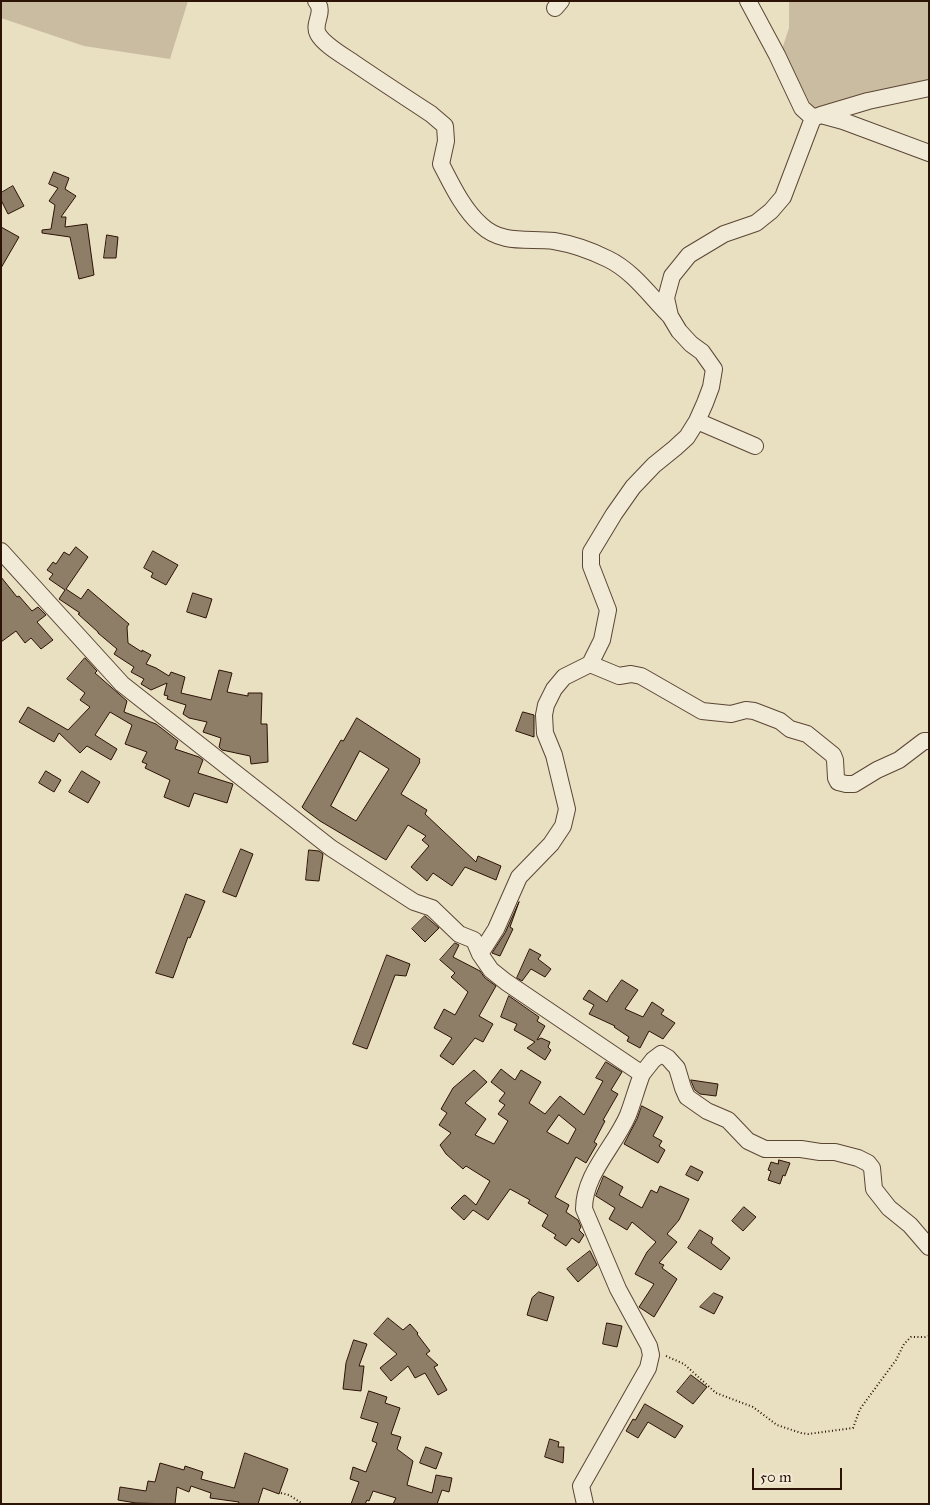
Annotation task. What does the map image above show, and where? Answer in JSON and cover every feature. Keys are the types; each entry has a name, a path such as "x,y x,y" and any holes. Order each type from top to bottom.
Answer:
{"street":[{"path":"316,1 320,7 316,28 317,33 322,39 431,114 444,126 446,141 441,164 468,211 482,226 498,236 522,241 554,241 588,250 610,260 634,278 670,316 690,344 702,352 714,369 711,387 697,420 681,442 633,486 596,540 591,552 591,566 608,610 602,640 590,664 564,677 554,689 546,705 544,715 545,733 554,755 567,810 562,826 551,844 519,877 496,929 480,954"},
{"path":"748,1 777,55 802,108 817,116 929,153"},
{"path":"817,116 868,101 929,88"},
{"path":"670,316 666,298 672,276 689,255 724,234 756,223 772,212 783,197 817,116"},
{"path":"697,420 755,446"},
{"path":"1,551 122,684 331,848 414,902 432,908 459,934 474,940 490,970 642,1074"},
{"path":"590,664 619,676 638,675 702,711 731,714 750,710 773,718 790,729 812,737 831,753 835,760 837,780 846,784 854,784 877,770 900,760 924,742 929,741"},
{"path":"585,1504 581,1486 648,1368 651,1355 618,1289 584,1209 584,1197 589,1184 628,1115 642,1074 653,1060 661,1054 678,1068 687,1098 707,1111 728,1120 748,1141 765,1149 802,1149 835,1152 853,1156 868,1163 872,1168 874,1189 889,1208 910,1225 929,1247"}],"path":[{"path":"650,1350 681,1362 716,1393 753,1407 777,1425 804,1434 853,1428 858,1412 896,1360 904,1344 911,1337 929,1336"},
{"path":"281,1493 304,1504"}],"shaded area":[{"path":"1,1 188,1 170,59 84,46 1,18"},
{"path":"789,1 929,1 929,85 814,111 782,49 789,28"}],"building":[{"path":"54,172 69,178 65,189 76,196 61,217 66,217 65,227 87,224 94,275 79,279 70,237 42,233 42,230 51,229 55,205 49,201 58,188 49,184"},
{"path":"13,186 24,206 8,214 1,200 1,193"},
{"path":"1,227 19,237 1,268"},
{"path":"107,235 118,237 116,258 104,258"},
{"path":"76,547 88,557 66,589 81,599 88,589 129,624 127,627 128,643 142,652 142,650 151,655 146,664 169,676 171,672 185,677 181,693 211,700 219,670 232,673 227,692 248,696 248,693 262,693 261,724 267,724 268,762 251,764 250,756 222,750 219,747 221,738 203,732 207,722 189,718 183,714 186,705 167,699 168,696 164,695 167,683 151,690 141,684 144,679 131,672 134,667 114,654 117,649 78,614 80,613 59,599 65,590 49,579 53,574 47,570 53,562 56,564 64,552 69,555"},
{"path":"153,551 178,565 166,585 151,577 153,573 144,568"},
{"path":"1,577 17,597 19,596 32,611 38,607 46,615 37,622 53,640 41,649 31,638 25,643 16,631 1,642"},
{"path":"193,593 212,599 206,618 187,612"},
{"path":"85,658 97,671 95,673 127,701 124,712 156,724 178,741 175,749 203,760 198,773 233,784 227,803 194,793 189,807 164,797 170,780 145,768 147,764 142,762 147,752 125,744 132,725 110,712 95,735 117,749 111,760 87,746 80,753 59,733 54,742 19,722 28,707 68,730 90,707 80,700 85,693 67,679"},
{"path":"523,712 534,715 534,737 516,731"},
{"path":"357,718 420,759 401,794 427,810 425,814 476,862 478,856 501,866 496,880 465,867 452,886 433,873 427,881 411,867 429,846 422,840 426,836 408,825 386,860 320,821 304,809 302,807 341,740 343,741","holes":["360,751 389,769 356,821 331,806"]},
{"path":"46,771 61,780 54,792 39,783"},
{"path":"82,771 100,782 88,803 69,792"},
{"path":"241,849 253,854 236,897 223,892"},
{"path":"309,850 319,851 323,854 319,881 306,880"},
{"path":"186,894 205,901 190,938 188,937 173,978 156,973"},
{"path":"519,902 510,927 513,929 500,956 492,953 505,933"},
{"path":"425,916 439,928 425,942 412,929"},
{"path":"455,943 459,945 453,957 480,971 485,978 496,986 479,1016 493,1024 483,1042 475,1038 453,1065 440,1056 452,1038 434,1028 444,1009 455,1015 468,992 451,977 455,973 440,960"},
{"path":"530,949 541,955 538,959 551,969 545,977 531,969 522,981 517,978"},
{"path":"387,955 410,964 406,976 395,975 367,1049 353,1044"},
{"path":"622,980 638,990 625,1009 643,1017 652,1002 664,1010 661,1014 675,1023 663,1039 649,1031 640,1048 627,1041 629,1037 615,1026 589,1014 594,1005 583,999 589,990 607,1002"},
{"path":"509,996 539,1017 537,1021 545,1026 537,1040 541,1038 550,1042 548,1047 551,1050 545,1060 527,1048 535,1042 514,1030 517,1024 501,1017"},
{"path":"606,1062 622,1072 611,1090 618,1094 603,1120 605,1121 594,1142 597,1144 586,1163 576,1157 555,1197 569,1205 566,1212 578,1220 581,1227 579,1230 584,1235 579,1243 572,1238 566,1246 554,1238 556,1235 542,1226 548,1215 528,1203 530,1200 510,1189 488,1220 473,1210 464,1220 451,1208 465,1195 476,1205 490,1181 466,1166 463,1169 446,1154 440,1145 451,1133 439,1125 447,1113 441,1109 453,1088 474,1070 487,1082 465,1103 486,1119 475,1135 494,1144 508,1121 498,1114 505,1105 499,1101 505,1093 491,1082 501,1069 515,1080 521,1070 541,1082 529,1103 545,1114 560,1096 584,1115 603,1081 596,1078","holes":["559,1115 576,1129 568,1144 547,1132"]},
{"path":"691,1080 718,1084 716,1096 700,1094 695,1090"},
{"path":"642,1106 663,1117 653,1136 662,1141 659,1146 665,1150 658,1163 624,1144"},
{"path":"779,1160 790,1163 780,1184 768,1180 771,1171 768,1170 771,1162 778,1164"},
{"path":"691,1166 703,1172 698,1181 686,1175"},
{"path":"604,1176 623,1187 619,1195 642,1208 651,1190 657,1193 660,1186 689,1199 679,1220 667,1234 677,1242 659,1263 664,1265 662,1268 677,1279 654,1317 639,1307 654,1284 635,1274 647,1252 656,1242 632,1222 627,1230 609,1219 615,1208 596,1196"},
{"path":"744,1207 756,1217 743,1231 732,1221"},
{"path":"700,1230 713,1238 711,1243 730,1258 721,1270 688,1248"},
{"path":"590,1251 597,1265 578,1282 567,1269"},
{"path":"539,1292 554,1297 547,1321 527,1315 532,1298"},
{"path":"714,1293 723,1297 714,1314 700,1307"},
{"path":"388,1318 403,1330 410,1324 418,1333 430,1351 426,1354 438,1365 434,1367 447,1390 438,1395 425,1373 415,1378 408,1366 391,1381 380,1368 397,1354 374,1334"},
{"path":"607,1323 622,1326 617,1347 603,1344"},
{"path":"354,1340 367,1344 359,1366 364,1366 361,1391 343,1389 346,1363"},
{"path":"691,1375 707,1387 693,1404 677,1392"},
{"path":"369,1391 387,1397 385,1403 400,1408 391,1434 401,1437 397,1449 413,1461 407,1485 432,1493 436,1475 452,1478 449,1492 442,1490 437,1504 393,1504 396,1498 373,1491 369,1501 367,1500 365,1504 351,1504 359,1482 350,1479 353,1467 366,1472 377,1443 372,1441 378,1423 361,1418"},
{"path":"645,1404 683,1426 675,1438 648,1422 638,1438 626,1431"},
{"path":"550,1439 559,1442 558,1447 564,1447 563,1463 545,1457"},
{"path":"426,1447 442,1453 436,1469 420,1463"},
{"path":"245,1453 288,1469 279,1494 263,1488 258,1504 238,1504 239,1502 210,1498 211,1493 191,1486 189,1492 177,1487 175,1504 136,1503 118,1500 120,1487 146,1491 148,1481 155,1482 160,1463 184,1470 185,1466 203,1472 201,1479 234,1488"}]}
